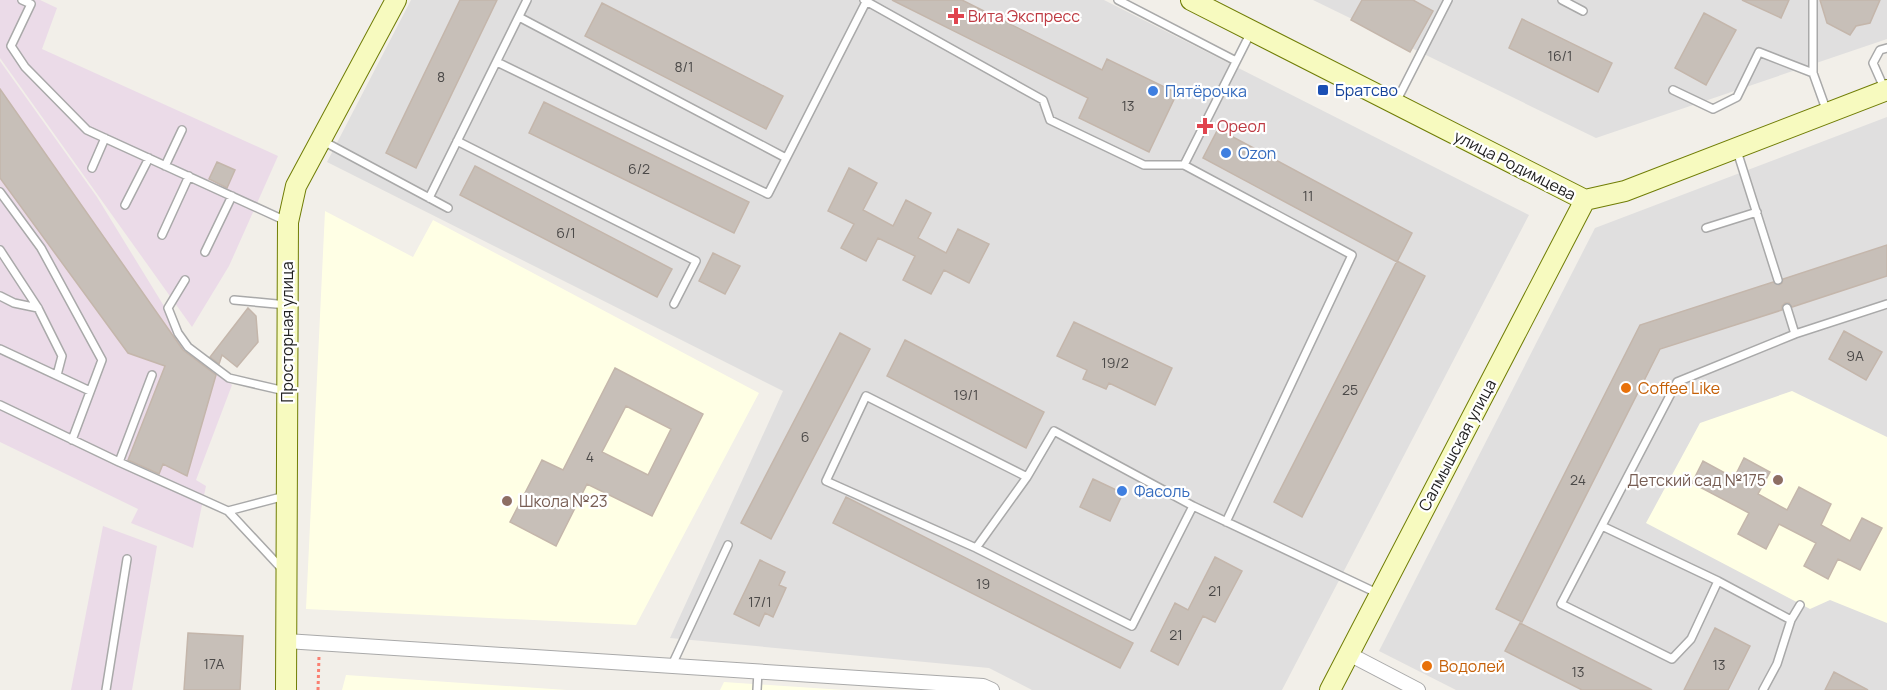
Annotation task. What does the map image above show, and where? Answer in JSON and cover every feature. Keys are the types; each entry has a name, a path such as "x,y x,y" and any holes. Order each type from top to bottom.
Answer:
{"street":[{"name":"Просторная улица","path":"286,690 288,222 296,186 396,0"},
{"name":"улица Родимцева","path":"1191,0 1585,200 1625,191 1886,90"},
{"name":"Салмышская улица","path":"1330,690 1585,200"},
{"path":"286,640 983,686 992,690"},
{"path":"1348,654 1418,690"}],"lane":[{"path":"22,0 31,4 11,46 25,67 87,130 288,222"},
{"path":"429,198 528,0"},
{"path":"497,62 768,194 866,0 1043,100 1050,120 1144,165 1184,165 1352,255 1226,522"},
{"path":"1118,0 1236,61"},
{"path":"1395,104 1448,0"},
{"path":"1562,0 1583,11"},
{"path":"1813,0 1813,73 1827,112"},
{"path":"519,16 786,158"},
{"path":"1184,165 1252,31"},
{"path":"1886,90 1873,63 1880,50 1887,48"},
{"path":"1673,90 1713,109 1737,96 1759,52 1813,73"},
{"path":"165,165 182,130"},
{"path":"92,168 105,138"},
{"path":"321,140 448,208"},
{"path":"457,141 696,261 674,304"},
{"path":"1736,148 1778,280"},
{"path":"125,205 149,158"},
{"path":"162,235 189,176"},
{"path":"0,192 41,248 102,360 72,440"},
{"path":"205,252 232,196"},
{"path":"1706,228 1757,212"},
{"path":"0,250 38,308 62,356 57,375"},
{"path":"185,280 168,308 178,333 189,347 229,378 287,391"},
{"path":"0,296 14,303 38,308"},
{"path":"234,300 287,305"},
{"path":"1718,581 1691,639 1672,660 1561,604 1677,382 1796,334 1887,304"},
{"path":"1787,308 1796,334"},
{"path":"0,349 90,392"},
{"path":"118,462 152,375"},
{"path":"1027,477 866,396 826,481 976,548 1132,626 1193,506"},
{"path":"0,405 118,462 228,511 287,574"},
{"path":"976,548 1027,477 1054,431 1193,506 1379,594"},
{"path":"228,511 288,495"},
{"path":"1602,526 1718,581 1791,620"},
{"path":"672,666 728,544"},
{"path":"106,690 127,559"},
{"path":"1762,690 1777,664 1791,620 1800,604"},
{"path":"758,671 758,690"}],"path":[{"path":"318,690 320,643"}],"shaded area":[{"path":"0,0 40,0 57,8 42,49 278,156 229,266 192,327 0,58"},
{"path":"411,0 1104,0 1529,215 1282,690 1032,690 989,668 670,638 783,391 327,162"},
{"path":"1313,0 1887,0 1887,39 1596,138"},
{"path":"0,61 97,197 186,342 232,385 196,480 206,486 193,548 131,523 138,509 0,442"},
{"path":"1887,117 1887,690 1456,690 1379,651 1595,228"},
{"name":"Школа №23","path":"325,211 413,257 433,220 759,393 636,625 306,609"},
{"name":"Детский сад №175","path":"1792,391 1887,437 1887,623 1830,600 1810,609 1646,523 1700,423"},
{"path":"103,526 157,546 132,690 71,690"},
{"path":"346,675 567,690 342,690"},
{"path":"724,682 844,690 720,690"}],"building":[{"path":"460,0 497,0 416,168 386,153"},
{"path":"892,0 962,0 1102,70 1107,59 1177,93 1149,152 1079,118 1088,98"},
{"path":"1362,0 1413,0 1433,11 1410,52 1351,20"},
{"path":"1742,0 1789,0 1781,18"},
{"path":"1820,0 1880,0 1870,23 1856,26 1850,35 1827,23"},
{"path":"602,3 783,96 766,129 585,36"},
{"path":"1704,13 1736,30 1706,85 1675,68"},
{"path":"1522,19 1612,63 1598,92 1509,48"},
{"path":"0,89 183,350 216,375 187,476 163,464 159,474 128,460 165,366 128,353 0,178"},
{"path":"544,102 749,202 734,233 529,133"},
{"path":"1218,129 1412,233 1397,262 1203,158"},
{"path":"217,162 235,170 227,188 209,179"},
{"path":"475,166 672,269 657,297 460,195"},
{"path":"849,168 877,183 863,210 893,226 906,200 931,213 918,238 946,253 958,229 989,244 969,283 944,270 931,294 903,280 915,256 878,238 866,261 841,248 854,224 828,211"},
{"path":"1887,245 1887,276 1792,307 1789,303 1785,303 1782,310 1660,349 1522,622 1496,609 1640,325 1773,282 1779,285 1783,279"},
{"path":"713,253 740,266 725,294 699,281"},
{"path":"1397,261 1425,276 1302,517 1274,502"},
{"path":"248,308 256,316 258,342 237,367 222,355 219,364 210,357"},
{"path":"1074,322 1172,368 1155,405 1109,383 1106,389 1083,379 1087,370 1057,356"},
{"path":"1844,331 1882,352 1866,380 1829,359"},
{"path":"840,333 870,349 771,539 741,523"},
{"path":"905,340 1044,412 1026,448 887,376"},
{"path":"615,368 703,414 652,516 587,484 556,546 510,522 542,460 563,470","holes":["626,406 671,429 648,475 602,452"]},
{"path":"1744,458 1770,472 1758,494 1787,510 1799,487 1831,504 1821,525 1850,541 1862,518 1882,528 1860,570 1838,559 1828,579 1804,566 1816,543 1779,524 1766,549 1738,534 1749,513 1692,483 1703,461 1734,478"},
{"path":"1093,479 1123,493 1110,521 1080,507"},
{"path":"846,497 1133,643 1120,668 833,523"},
{"path":"1215,557 1242,571 1215,622 1203,616 1178,665 1151,651 1175,603 1188,610"},
{"path":"760,560 785,572 779,585 786,588 773,617 765,613 759,626 734,614"},
{"path":"1520,623 1652,690 1582,690 1505,651"},
{"path":"1715,628 1750,646 1728,690 1684,690"},
{"path":"188,633 243,636 240,690 184,690"},
{"path":"1834,672 1868,690 1825,690"}],"place":[{"name":"Вита Экспресс","path":"956,16"},
{"name":"Братсво","path":"1323,90"},
{"name":"Пятёрочка","path":"1153,91"},
{"name":"Ореол","path":"1205,126"},
{"name":"Ozon","path":"1226,153"},
{"name":"Coffee Like","path":"1626,388"},
{"name":"Детский сад №175","path":"1778,480"},
{"name":"Фасоль","path":"1122,491"},
{"name":"Школа №23","path":"507,501"},
{"name":"Водолей","path":"1427,666"}]}
